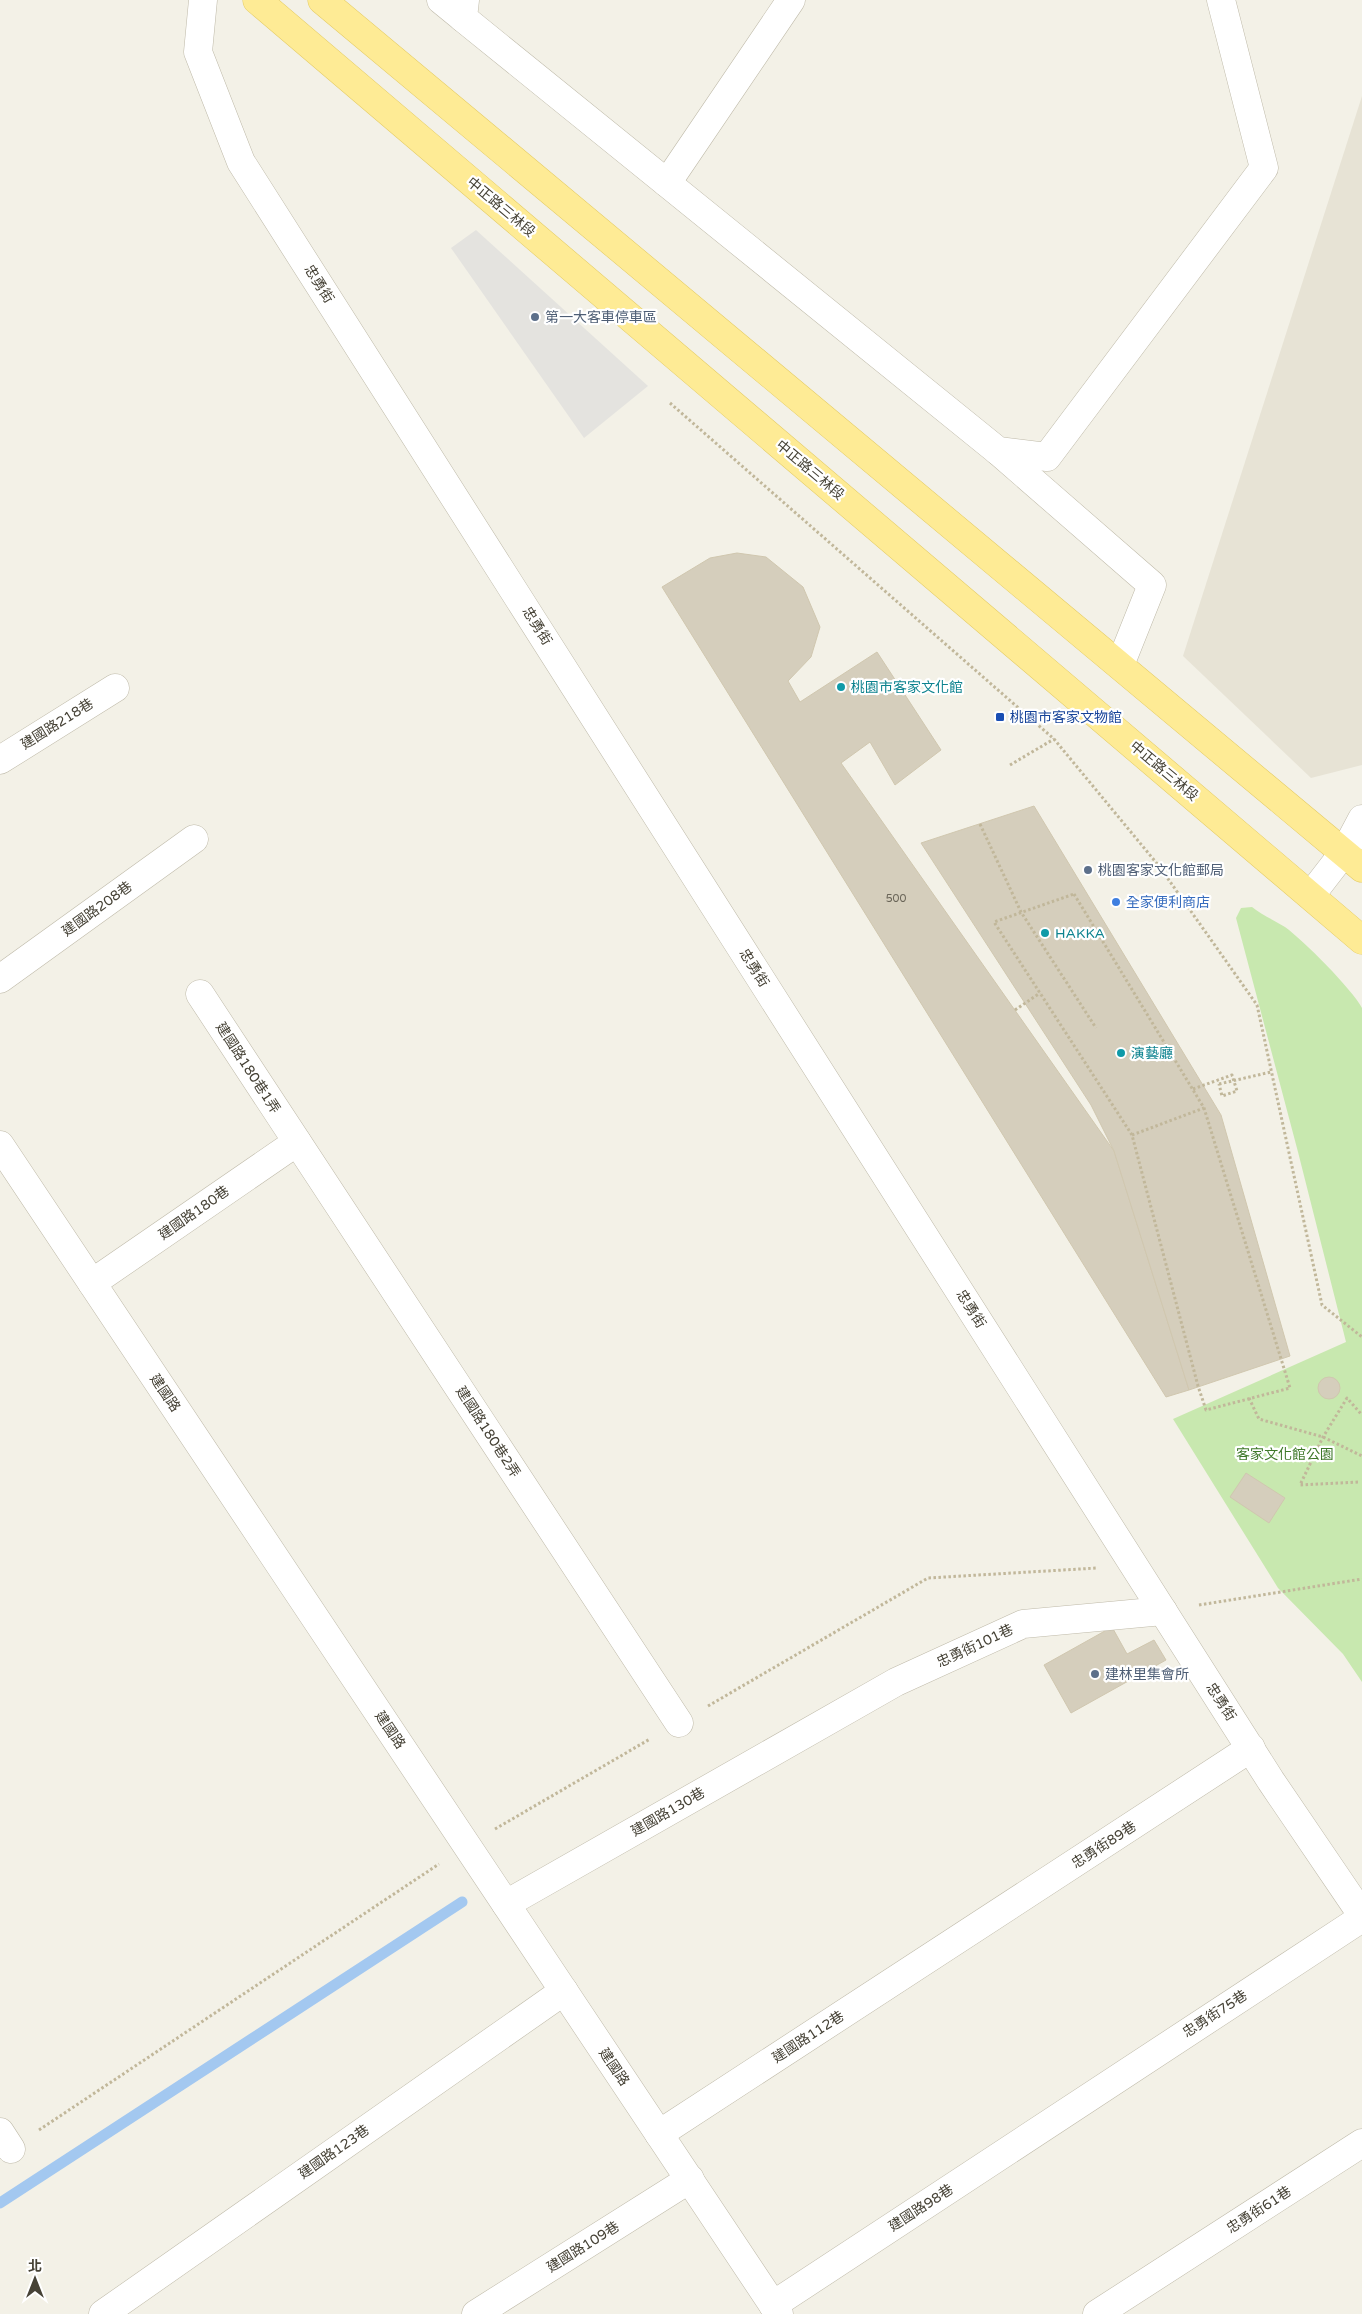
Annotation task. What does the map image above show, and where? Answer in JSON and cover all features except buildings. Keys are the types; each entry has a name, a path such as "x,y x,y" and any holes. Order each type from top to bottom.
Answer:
{"main road":[{"name":"中正路三林段","path":"258,0 1362,940"},
{"path":"322,0 1353,859"}],"street":[{"name":"忠勇街","path":"203,0 198,52 241,162 1163,1611 1362,1916"},
{"path":"442,0 464,9 667,183 998,451 1152,585 1120,665"},
{"path":"667,183 791,0"},
{"path":"998,451 1047,457 1264,168 1222,0"},
{"name":"建國路218巷","path":"0,760 115,688"},
{"path":"1311,895 1353,859 1362,818"},
{"name":"建國路208巷","path":"0,980 194,839"},
{"name":"建國路180巷1弄","path":"200,994 297,1142"},
{"name":"建國路180巷","path":"92,1284 297,1142"},
{"name":"建國路180巷2弄","path":"297,1142 679,1723"},
{"name":"建國路","path":"0,1146 776,2310"},
{"name":"忠勇街101巷","path":"830,1720 896,1682 1023,1624 1163,1611"},
{"name":"建國路130巷","path":"506,1904 830,1720"},
{"name":"忠勇街89巷","path":"957,1941 1251,1748"},
{"name":"忠勇街75巷","path":"1068,2111 1362,1916"},
{"name":"建國路112巷","path":"659,2134 957,1941"},
{"name":"建國路123巷","path":"103,2314 564,1991"},
{"name":"建國路98巷","path":"776,2310 1068,2111"},
{"name":"忠勇街61巷","path":"1097,2314 1362,2143"},
{"name":"建國路109巷","path":"476,2314 690,2179"}],"path":[{"path":"670,403 1054,739 1159,866 1257,1005 1322,1305 1362,1337"},
{"path":"1010,765 1054,739"},
{"path":"980,824 1021,912 1096,1028"},
{"path":"1074,894 1204,1108 1290,1388 1206,1410 1132,1135 1040,993 994,922 1074,894"},
{"path":"1015,1010 1040,993"},
{"path":"1193,1089 1232,1076 1237,1091 1222,1096 1219,1084 1270,1072"},
{"path":"1132,1135 1204,1108"},
{"path":"1249,1398 1258,1419 1323,1437 1362,1456"},
{"path":"1358,1482 1300,1484 1323,1437 1347,1398 1362,1415"},
{"path":"6,2140 467,1845 928,1578 1135,1566"},
{"path":"1163,1611 1362,1580"}],"shaded area":[{"path":"1362,96 1362,765 1311,778 1183,656"},
{"name":"第一大客車停車區","path":"476,230 648,386 584,438 451,248"}],"green space":[{"name":"客家文化館公園","path":"1252,907 1285,927 1303,942 1338,977 1362,1008 1362,1682 1343,1654 1278,1588 1173,1419 1346,1342 1236,918 1241,908"}],"waterway":[{"path":"0,2203 462,1902"}],"place":[{"name":"第一大客車停車區","path":"535,317"},
{"name":"桃園市客家文化館","path":"841,687"},
{"name":"桃園市客家文物館","path":"1000,717"},
{"name":"桃園客家文化館郵局","path":"1088,870"},
{"name":"全家便利商店","path":"1116,902"},
{"name":"HAKKA","path":"1045,933"},
{"name":"演藝廳","path":"1121,1053"},
{"name":"建林里集會所","path":"1095,1674"}]}
